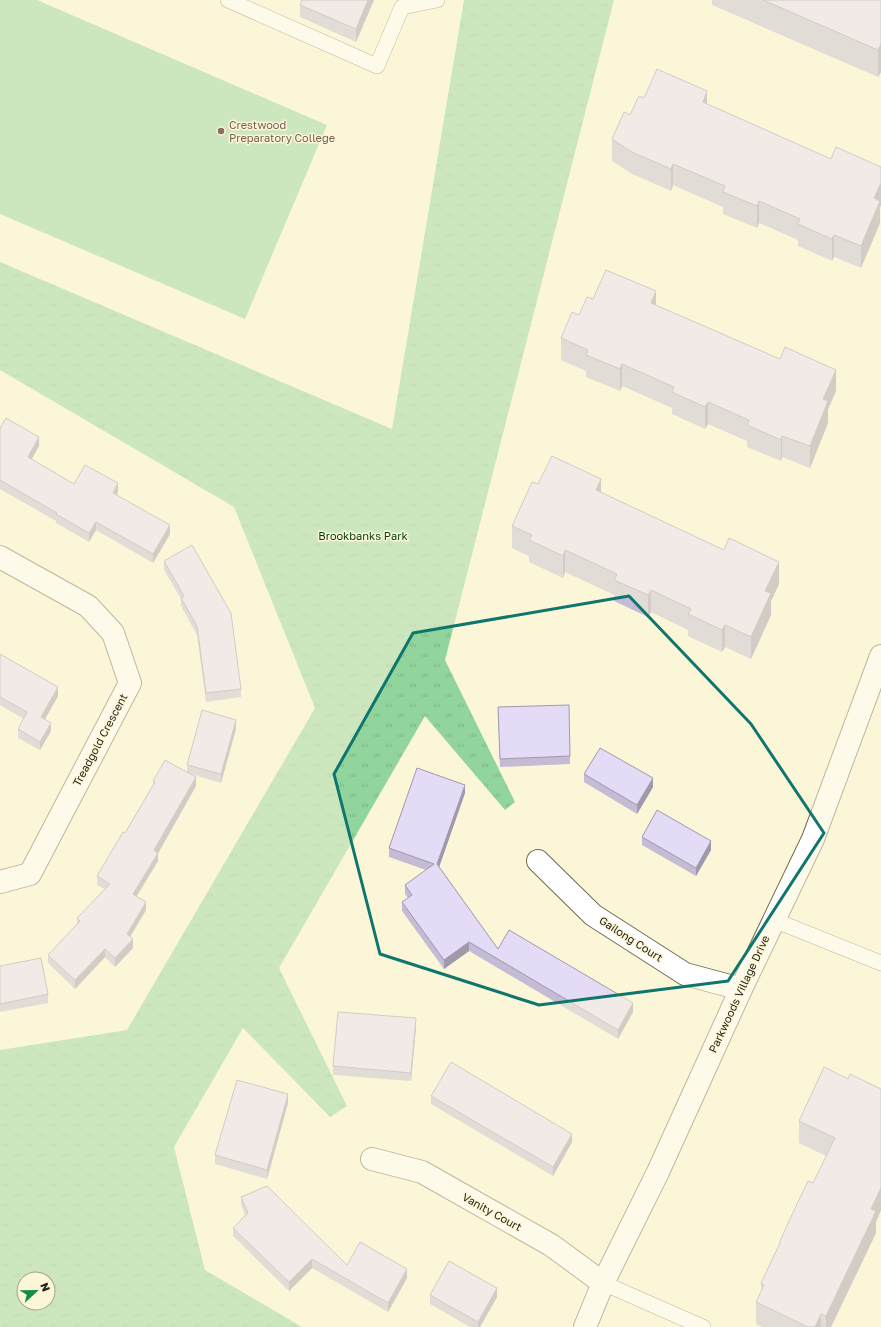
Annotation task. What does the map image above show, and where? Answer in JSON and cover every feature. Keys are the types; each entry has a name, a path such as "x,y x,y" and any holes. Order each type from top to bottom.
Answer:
{"street":[{"name":"Treadgold Crescent","path":"0,557 88,606 113,633 130,683 30,874 0,882"},
{"name":"Parkwoods Village Drive","path":"588,1326 603,1284 658,1172 741,989 813,839 876,683 881,656"},
{"name":"Gailong Court","path":"538,861 593,915 685,974 741,989"},
{"name":"Vanity Court","path":"372,1159 422,1172 551,1245 603,1284"}],"lane":[{"path":"228,0 377,66 402,7 437,0"},
{"path":"774,920 881,963"},
{"path":"603,1284 703,1327"}],"highlighted area":[{"path":"629,596 751,724 824,833 728,981 539,1005 380,954 334,774 413,633"}],"green space":[{"path":"0,0 37,0 327,125 245,319 0,214"},
{"name":"Brookbanks Park","path":"464,0 614,0 445,660 515,802 505,810 425,716 279,968 347,1106 330,1117 243,1028 174,1147 205,1270 302,1327 0,1327 0,1050 127,1030 315,708 234,507 0,370 0,262 392,429"}],"building":[{"path":"302,0 368,0 356,29 300,5"},
{"path":"763,0 881,0 881,44 878,50"},
{"path":"657,69 707,91 703,102 831,159 836,147 881,167 881,183 874,198 880,201 861,246 834,235 832,239 798,224 800,219 759,201 757,206 723,192 725,186 673,164 671,169 632,152 612,139 624,112 630,115 639,96 644,98"},
{"path":"606,270 656,291 651,303 780,359 785,347 836,370 823,399 828,401 810,446 782,436 781,440 747,425 749,420 708,402 705,407 672,392 674,387 622,364 620,369 586,355 588,350 561,338 572,312 579,315 587,297 593,299"},
{"path":"6,418 39,437 28,457 74,484 85,465 118,483 113,493 170,525 153,554 96,522 89,533 0,480 0,428"},
{"path":"552,456 601,479 596,490 724,550 729,538 779,562 765,591 771,593 751,637 725,625 722,630 688,614 691,609 651,590 648,595 614,580 617,574 565,550 563,556 529,540 532,535 512,526 532,482 538,484"},
{"path":"192,545 231,613 241,689 206,693 197,626 181,598 184,596 164,561"},
{"path":"0,654 58,687 41,717 51,723 40,742 18,729 27,712 0,697"},
{"path":"569,705 570,756 500,759 498,707"},
{"path":"202,710 236,720 221,774 187,765"},
{"path":"600,748 653,778 637,805 584,774"},
{"path":"165,760 196,777 154,850 158,853 133,894 146,902 127,934 133,939 115,958 105,949 75,980 48,955 80,921 77,918 110,884 97,876 123,832 125,833 155,782 153,781"},
{"path":"417,768 465,785 437,864 498,949 509,930 633,1003 618,1030 469,942 444,960 402,902 412,895 405,885 434,864 389,848"},
{"path":"657,810 711,841 696,868 642,837"},
{"path":"41,958 48,994 0,1004 0,966"},
{"path":"338,1012 416,1018 411,1073 333,1066"},
{"path":"451,1062 572,1134 553,1167 431,1096"},
{"path":"824,1067 848,1079 850,1074 881,1089 881,1188 871,1209 876,1211 826,1316 821,1314 815,1327 808,1327 756,1302 764,1285 761,1283 808,1181 813,1183 835,1138 799,1121"},
{"path":"237,1080 288,1094 267,1170 215,1155"},
{"path":"267,1186 347,1265 360,1242 407,1269 388,1303 312,1259 289,1282 233,1228 248,1213 241,1197"},
{"path":"449,1261 497,1288 478,1322 430,1295"}],"place":[{"name":"Crestwood Preparatory College","path":"221,131"}]}
